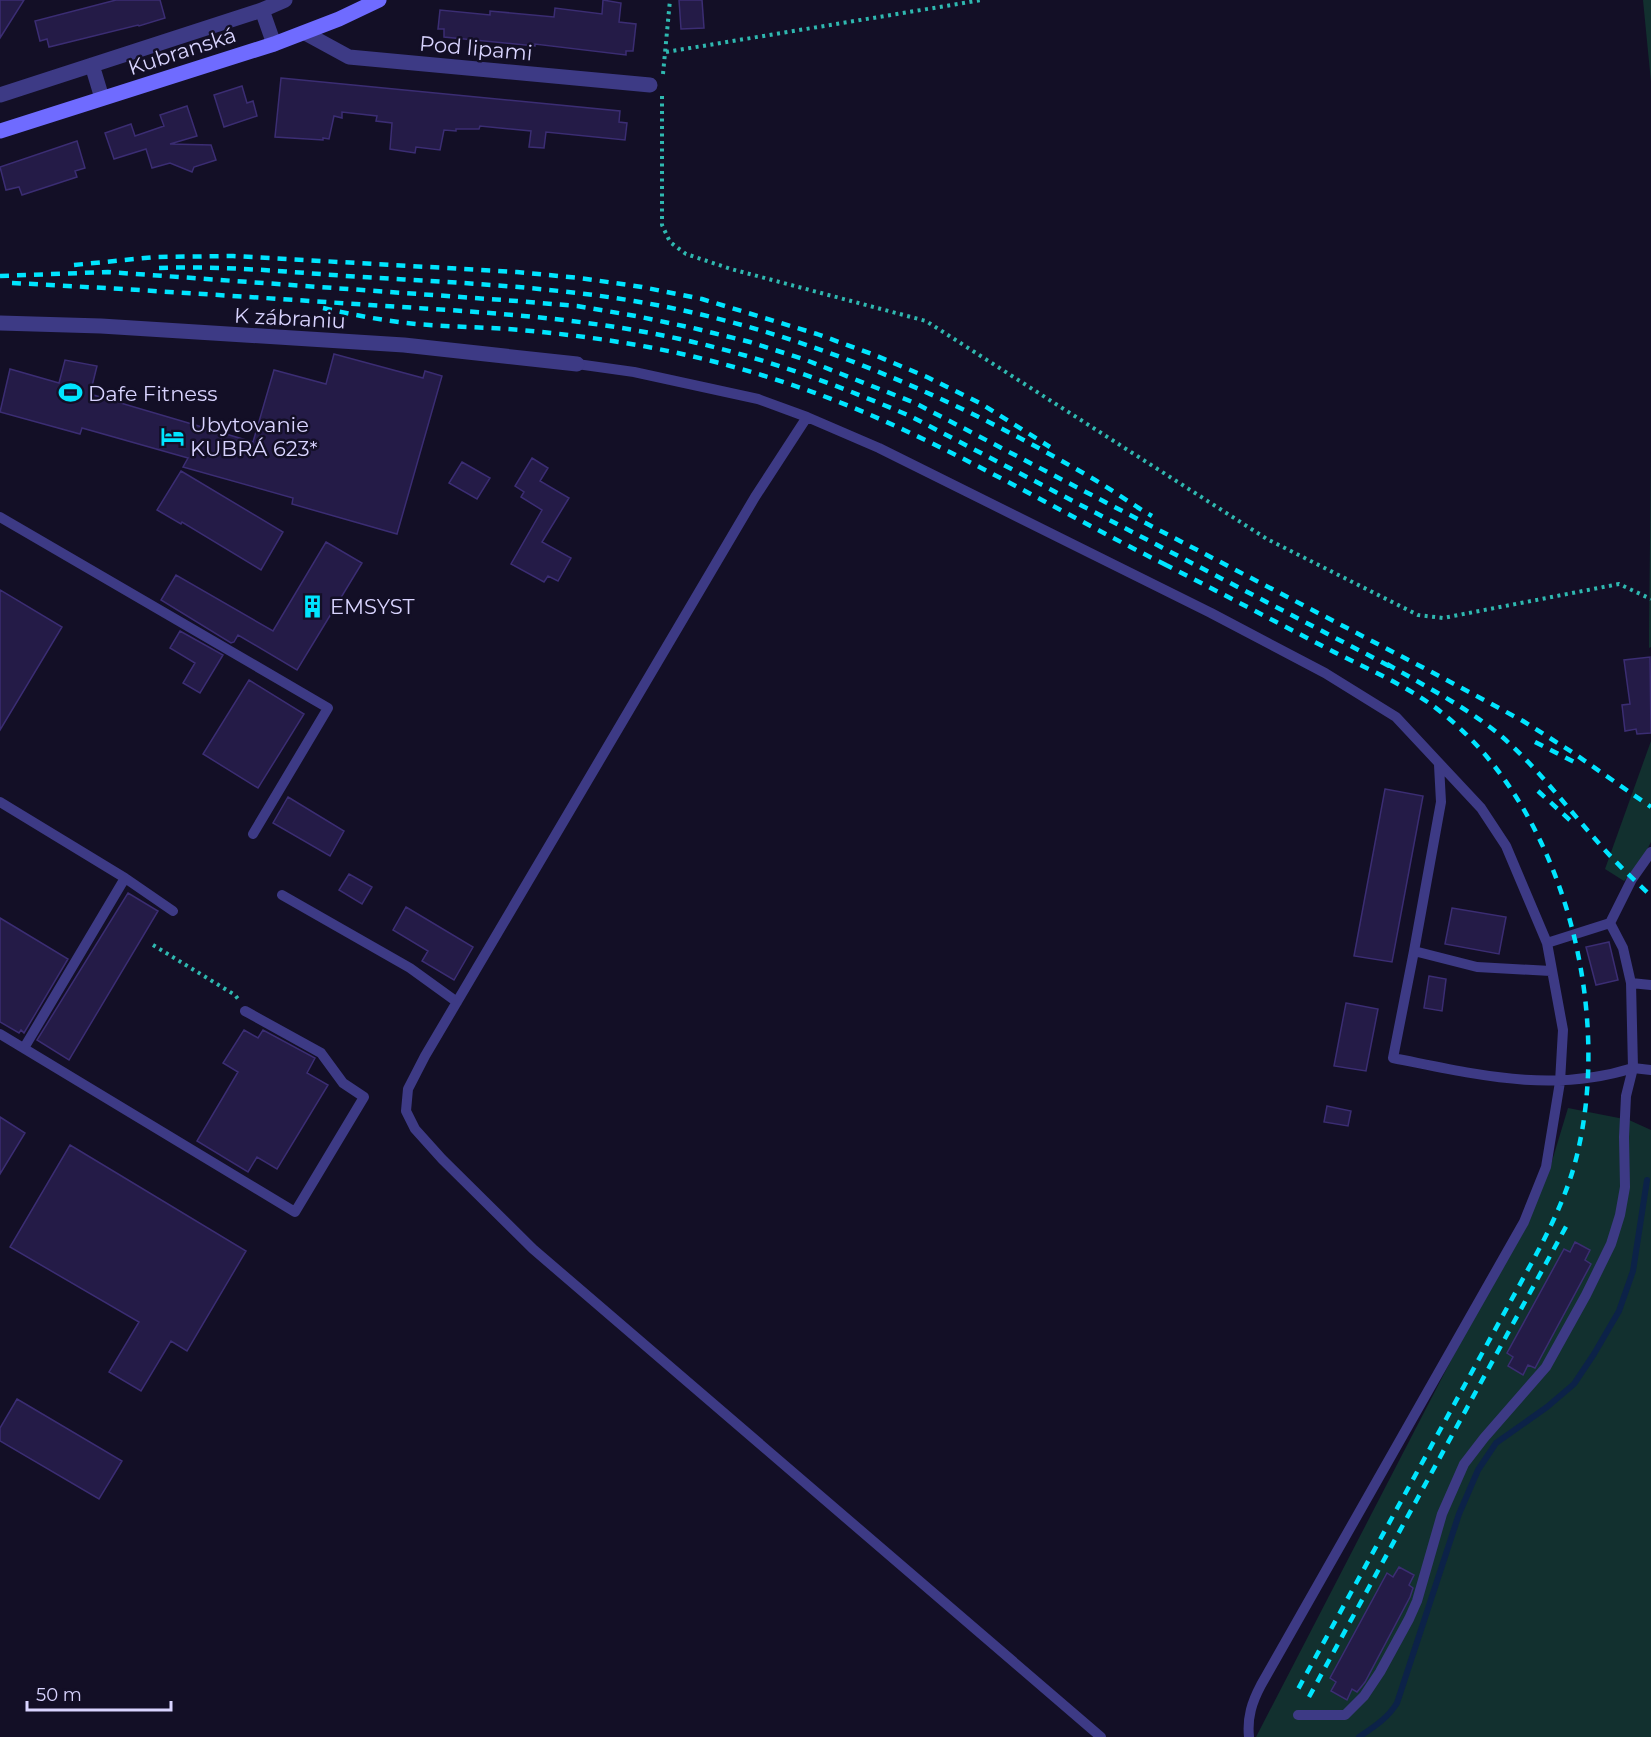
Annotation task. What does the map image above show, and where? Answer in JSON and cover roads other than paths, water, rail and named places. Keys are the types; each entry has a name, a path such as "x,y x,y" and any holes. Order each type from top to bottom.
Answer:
{"street":[{"name":"Kubranská","path":"0,95 262,10 285,0"},
{"name":"Kubranská","path":"0,131 274,44 305,33 379,0"},
{"path":"262,10 274,44"},
{"name":"Pod lipami","path":"305,33 349,57 658,83"},
{"path":"92,65 102,98"},
{"name":"K zábraniu","path":"0,322 404,345 577,364"}],"lane":[{"path":"577,364 634,372 758,399 807,417 927,471 1211,613 1325,674 1396,717 1481,808 1506,846 1547,943 1563,1030 1560,1082 1546,1167 1524,1222 1381,1475 1283,1642 1252,1704 1248,1724 1250,1737"},
{"path":"807,417 748,507 509,904 408,1089 406,1111 415,1129 533,1249 1101,1737"},
{"path":"0,517 328,708 253,834"},
{"path":"1439,765 1441,802 1394,1058 1489,1077 1560,1082 1605,1077 1633,1068 1651,1070"},
{"path":"0,802 125,878 173,912"},
{"path":"1547,943 1610,923 1632,879 1651,852"},
{"path":"24,1048 125,878"},
{"path":"282,895 410,968 457,1002"},
{"path":"1298,1715 1345,1715 1364,1696 1375,1680 1417,1601 1442,1514 1464,1464 1546,1367 1611,1244 1620,1215 1624,1187 1626,1096 1633,1068 1631,983 1623,948 1610,923"},
{"path":"1414,951 1477,967 1551,971"},
{"path":"1631,983 1651,985"},
{"path":"0,1034 295,1212 364,1096 343,1083 321,1053 245,1011"}],"waterway":[{"path":"1359,1737 1385,1718 1397,1703 1459,1514 1478,1470 1496,1443 1547,1407 1574,1384 1619,1311 1633,1271 1647,1180"}],"railway":[{"path":"74,265 155,257 233,256 517,272 642,287 702,299 817,334 872,354 980,403 1050,447"},
{"path":"159,268 241,269 506,286 602,296 694,313 754,328 812,347 926,392 1037,447 1152,516"},
{"path":"0,276 108,272 577,306 693,328 750,342 806,360 915,403 1443,678 1523,721 1651,807"},
{"path":"12,283 451,310 573,321 693,342 749,357 830,384 910,416 1393,668"},
{"path":"323,308 404,323 521,330 606,340 691,356 773,378 852,407 904,430 1170,567"},
{"path":"1164,564 1406,689 1429,703 1474,743 1513,791 1543,847 1566,907 1581,970 1588,1033 1587,1096 1577,1155 1562,1201 1533,1261 1297,1691"},
{"path":"1387,664 1459,706 1500,735 1538,773 1609,855 1651,896"},
{"path":"1535,742 1576,763"},
{"path":"1538,791 1572,822"},
{"path":"1309,1697 1568,1223"}],"place":[{"name":"Dafe Fitness","path":"70,393"},
{"name":"Ubytovanie KUBRÁ 623*","path":"172,436"},
{"name":"EMSYST","path":"312,606"}]}
